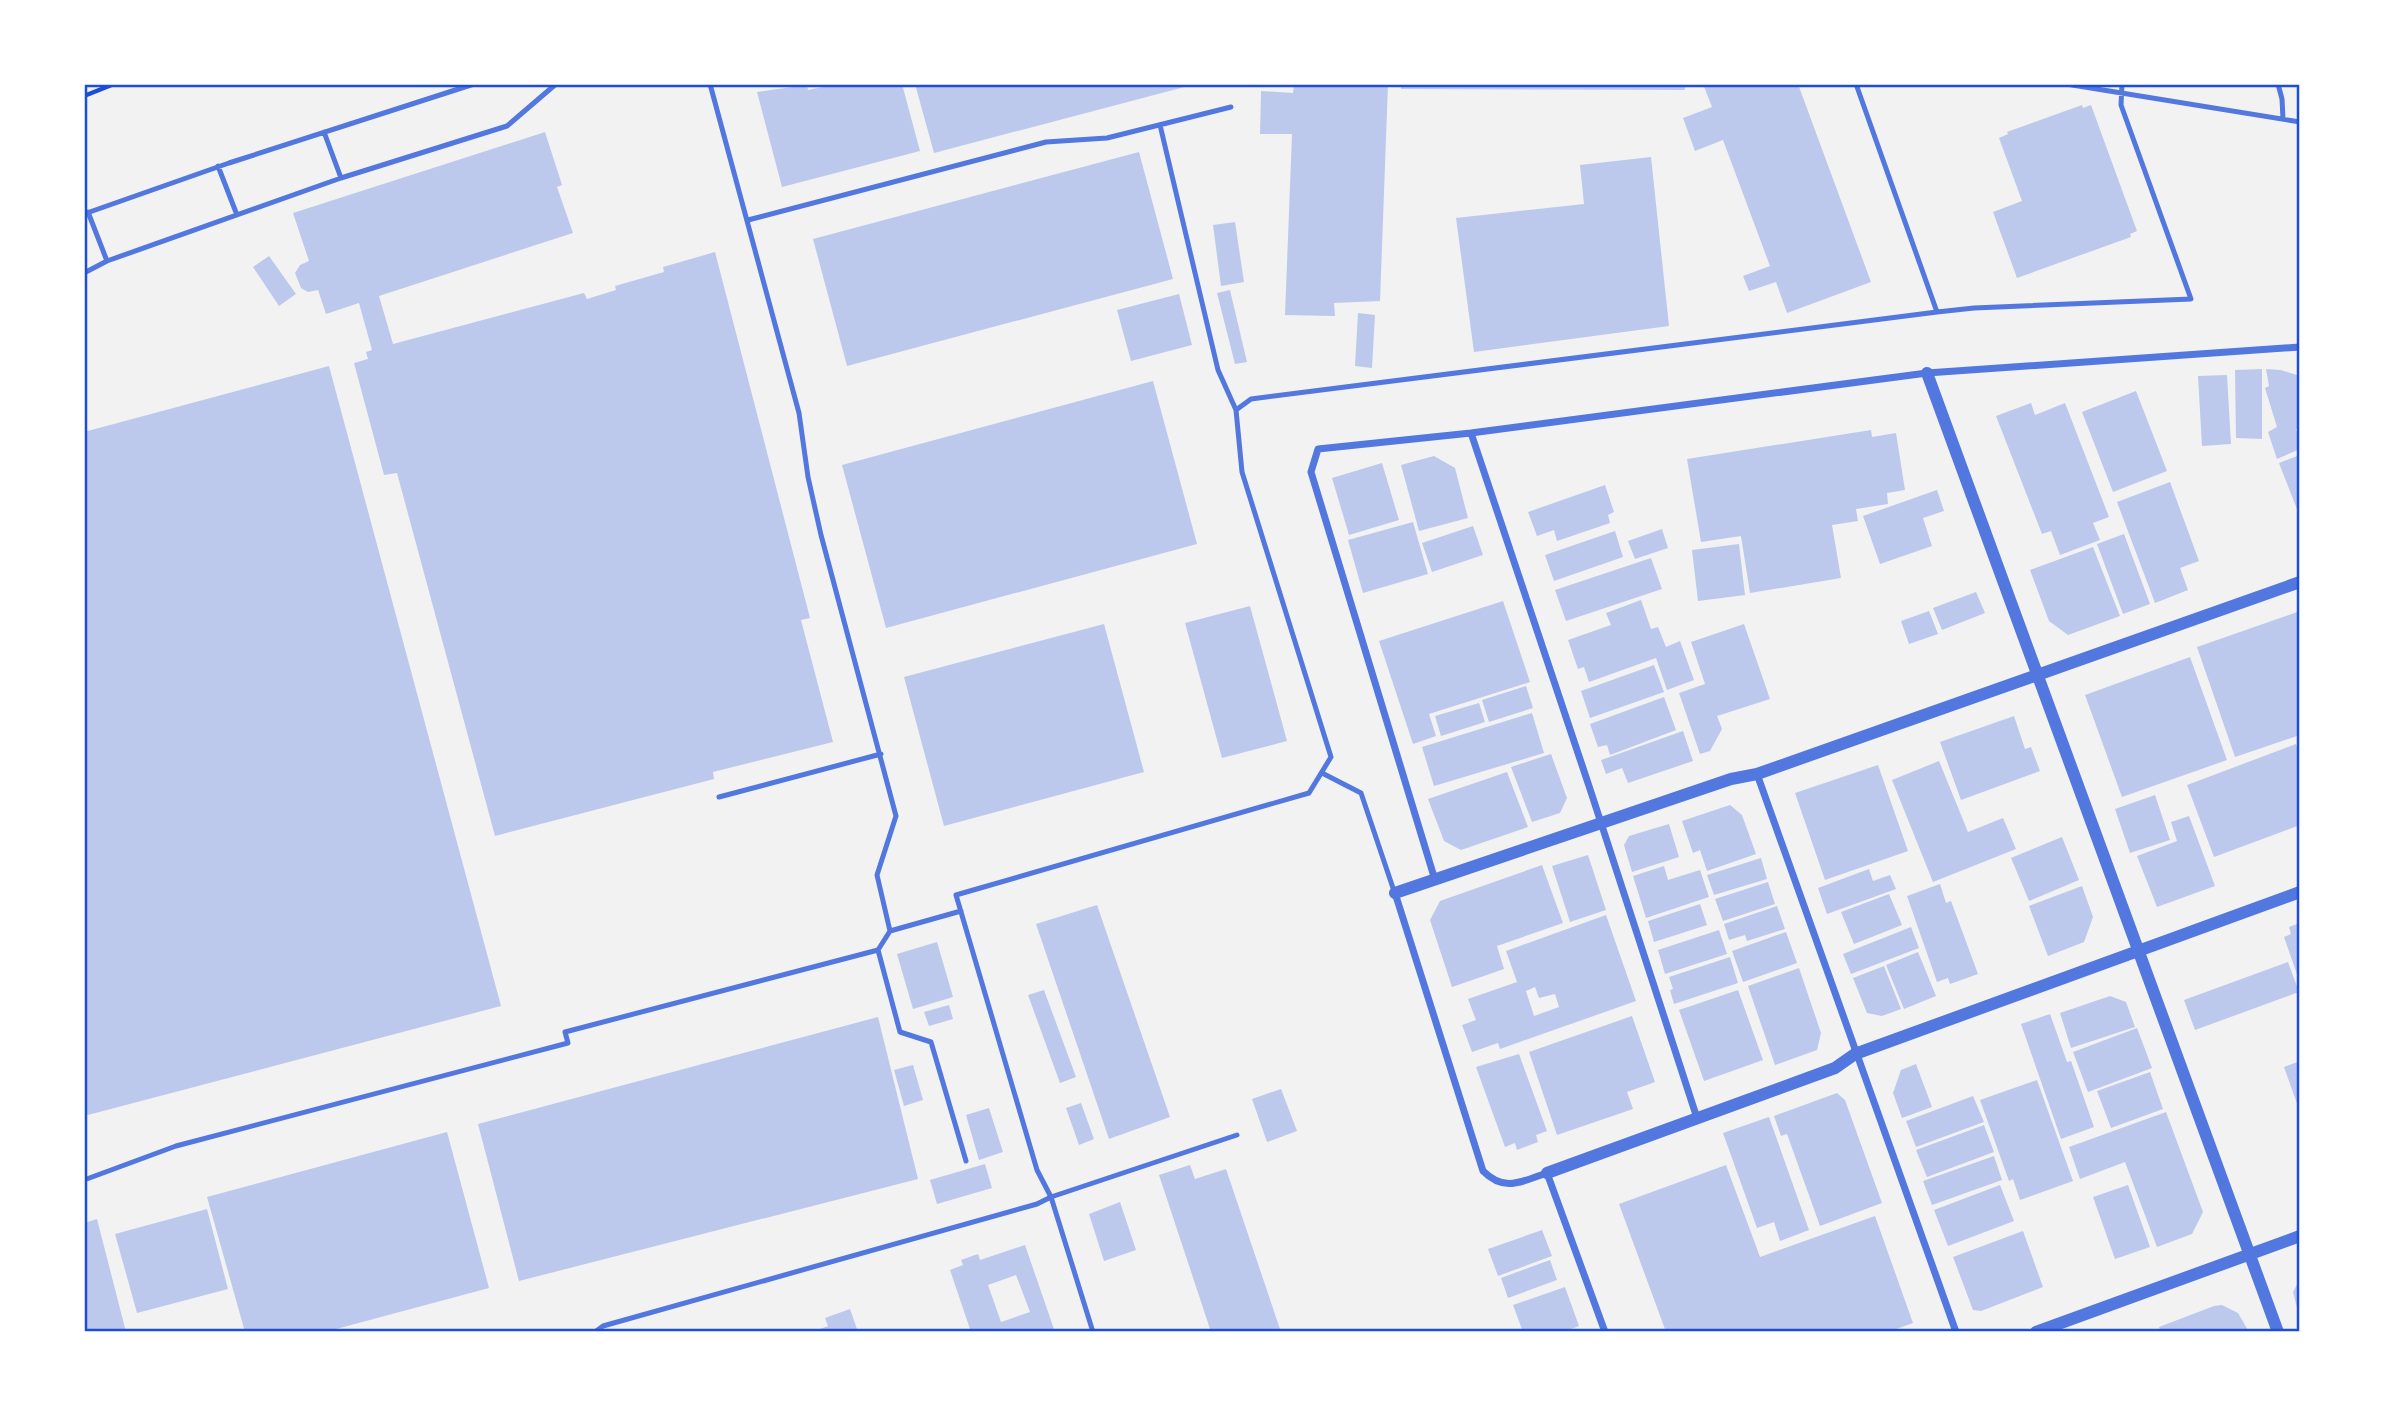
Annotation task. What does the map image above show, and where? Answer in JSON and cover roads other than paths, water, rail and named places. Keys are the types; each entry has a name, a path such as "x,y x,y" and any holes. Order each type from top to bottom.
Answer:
{"street":[{"path":"1435,880 1311,472 1318,449 1471,433 1927,373 2300,347"},
{"path":"1927,373 2278,1332"},
{"path":"1471,433 1697,1118"},
{"path":"2300,582 1757,774 1731,779 1395,893 1483,1171 1492,1181 1514,1184 1835,1068 1855,1054 2300,892"},
{"path":"1757,774 1956,1332"},
{"path":"1547,1173 1605,1332"},
{"path":"2036,1332 2300,1236"}],"lane":[{"path":"107,261 86,213 218,166 474,84"},
{"path":"84,273 107,261 341,178 508,126 556,84"},
{"path":"710,84 799,413 808,477 821,535 897,817 877,875 890,932"},
{"path":"1856,84 1937,312"},
{"path":"2066,84 2300,122"},
{"path":"1236,410 1251,399 1937,312 2190,299 2121,105 2122,84"},
{"path":"2278,84 2283,120"},
{"path":"748,220 1046,142 1107,138 1231,107"},
{"path":"1093,1332 1051,1197 1037,1170 956,895 1309,793 1331,757 1242,472 1236,410 1218,370 1160,125"},
{"path":"324,132 341,178"},
{"path":"218,166 237,215"},
{"path":"719,797 881,754"},
{"path":"1322,773 1361,793 1395,893"},
{"path":"84,1180 176,1146 568,1043 565,1032 878,950 890,932 961,911"},
{"path":"878,950 900,1032 931,1042 966,1161"},
{"path":"595,1332 603,1326 1037,1205 1051,1197 1237,1135"}]}
